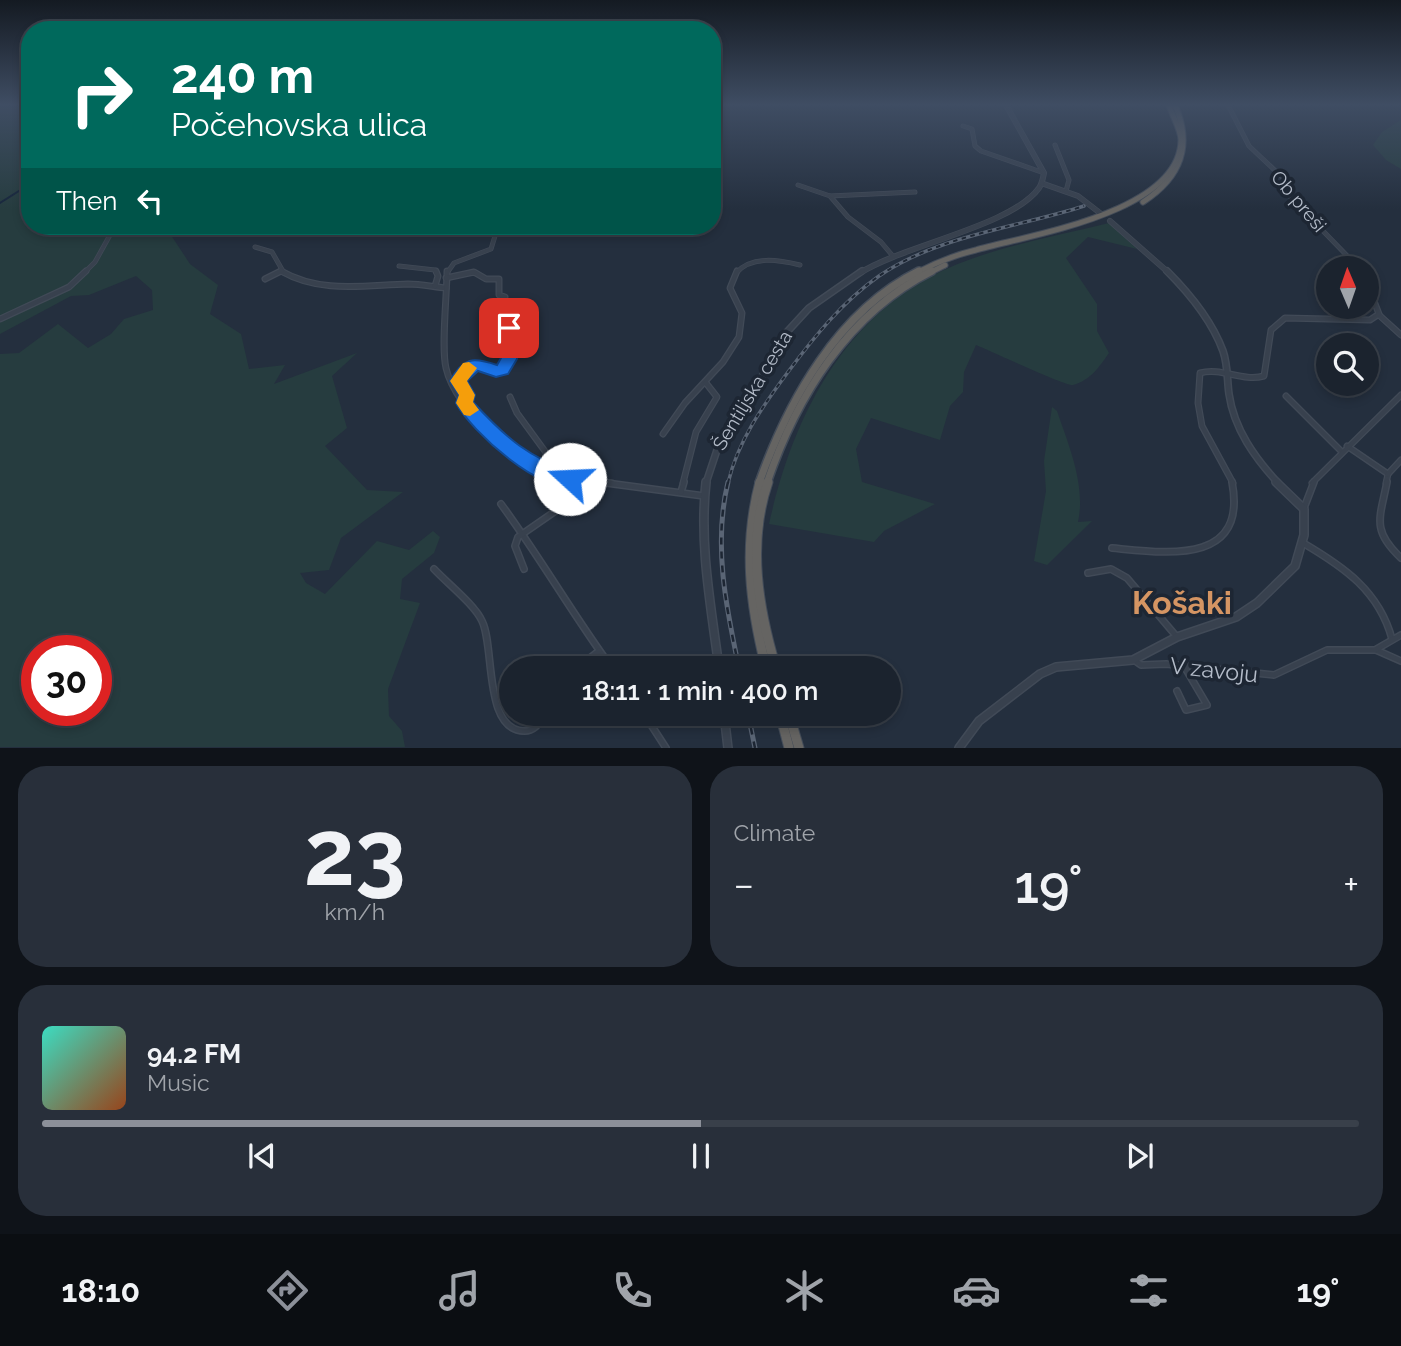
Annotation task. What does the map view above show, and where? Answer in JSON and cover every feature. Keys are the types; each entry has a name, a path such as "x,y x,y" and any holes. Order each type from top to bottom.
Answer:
{"highway":[{"path":"763,656 748,572 752,507 765,460 779,429 838,337 868,305 922,270 973,250 1110,213 1141,198 1157,187 1178,155 1178,140"},
{"path":"773,656 764,624 757,569 759,517 764,491 787,435 845,340 873,309 926,274 977,253 1097,222 1150,198 1170,181 1183,160 1184,140"},
{"path":"783,726 789,747"},
{"path":"793,726 799,747"}],"street":[{"path":"975,140 978,149 1044,173"},
{"path":"1026,140 1044,173 1044,184 1066,191 1100,213"},
{"name":"Ob preši","path":"1246,140 1249,146 1284,179 1291,198 1347,256"},
{"path":"1055,145 1069,180 1066,191"},
{"name":"Šentiljska cesta","path":"718,656 706,556 704,496 708,471 718,444 758,382 786,330 809,308 892,255 1017,207 1038,194 1044,184"},
{"path":"798,185 830,196 915,192"},
{"path":"830,196 848,217 881,242 892,255"},
{"path":"1110,220 1156,259 1192,299 1222,348 1229,374 1233,409 1249,445 1279,485 1304,509"},
{"path":"0,319 69,287 95,262 110,235"},
{"path":"440,286 454,263 491,249 495,235"},
{"path":"255,247 272,252 281,271 295,279 350,289 390,285 440,286"},
{"path":"663,434 687,401 706,383 727,354 742,325 742,313 730,288 734,274 745,264 756,261 800,265"},
{"path":"399,266 435,270 440,286 444,357 450,379 464,403 497,440 515,454 557,476 704,496"},
{"path":"265,279 281,271"},
{"path":"446,278 474,272 486,279 499,279 499,295 505,297"},
{"path":"464,403 467,395 458,381 467,369 482,364 496,371 505,366 509,359 509,328 513,315"},
{"path":"1379,315 1401,335"},
{"path":"1112,548 1175,552 1211,548 1226,535 1236,493 1228,470 1200,422 1199,376 1207,371 1253,379 1264,376 1270,332 1274,325 1286,318 1365,319"},
{"path":"681,492 696,432 717,397 706,383"},
{"path":"959,747 979,721 1040,674 1056,667 1133,660 1177,637 1220,624 1257,603 1287,576 1301,554 1304,509 1311,485 1347,446 1401,395"},
{"path":"1286,396 1342,452"},
{"path":"510,397 517,413 553,462 557,476"},
{"path":"1347,446 1388,474"},
{"path":"553,462 566,453 597,460"},
{"path":"1401,460 1388,474 1378,526 1389,548 1401,558"},
{"path":"524,569 515,546 522,533 570,501 580,481"},
{"path":"501,504 603,656"},
{"path":"1303,543 1336,561 1360,582 1385,618 1392,639"},
{"path":"434,569 482,620 486,629 491,686 499,706"},
{"path":"1088,573 1111,569 1127,578 1177,637"},
{"path":"1376,650 1401,635"},
{"name":"V zavoju","path":"1133,660 1141,665 1183,665 1274,675 1327,650 1376,650 1401,662"},
{"path":"593,656 599,651"},
{"path":"1177,691 1186,710 1207,705 1183,665"},
{"path":"511,726 516,730 526,731 537,726"},
{"path":"652,726 666,747"},
{"path":"725,726 728,747"}],"green space":[{"path":"0,140 21,140 21,235 171,235 190,264 218,285 210,314 241,334 249,369 285,365 274,384 357,353 332,376 347,428 325,446 367,490 403,492 341,538 329,570 300,573 306,583 325,594 377,541 409,550 433,531 440,537 434,553 402,579 400,599 420,603 388,689 389,716 402,731 405,747 0,747 0,354 19,353 58,324 88,348 111,334 124,319 153,310 152,290 136,276 89,295 71,296 0,334"},
{"path":"1377,140 1401,140 1401,169 1386,160 1373,145"},
{"path":"1109,223 1137,249 1088,237 1066,258 1097,304 1097,331 1109,353 1090,376 1079,383 1068,384 976,345 964,372 963,392 950,406 940,440 871,418 856,449 862,482 935,504 884,531 874,542 769,524 790,451 823,382 844,351 869,323 897,298 930,277 972,258"},
{"path":"1052,407 1057,411 1075,466 1080,494 1078,522 1092,521 1047,565 1034,561 1046,491 1044,461"}],"waterway":[{"path":"0,203 21,190"}],"railway":[{"path":"728,483 738,453 769,398 818,333 866,286 902,262 927,251 978,234 1084,206"},
{"path":"728,482 721,552 737,656"},
{"path":"750,726 755,748"}],"slow traffic":[{"path":"469,368 458,381 467,395 464,403 470,410"}],"district":[{"name":"Košaki","path":"1182,603"}],"route":[{"path":"509,328 509,359 505,366 496,371 487,365 474,365 467,369 458,381 467,395 464,403 497,440 515,454 542,470 570,479"}]}
